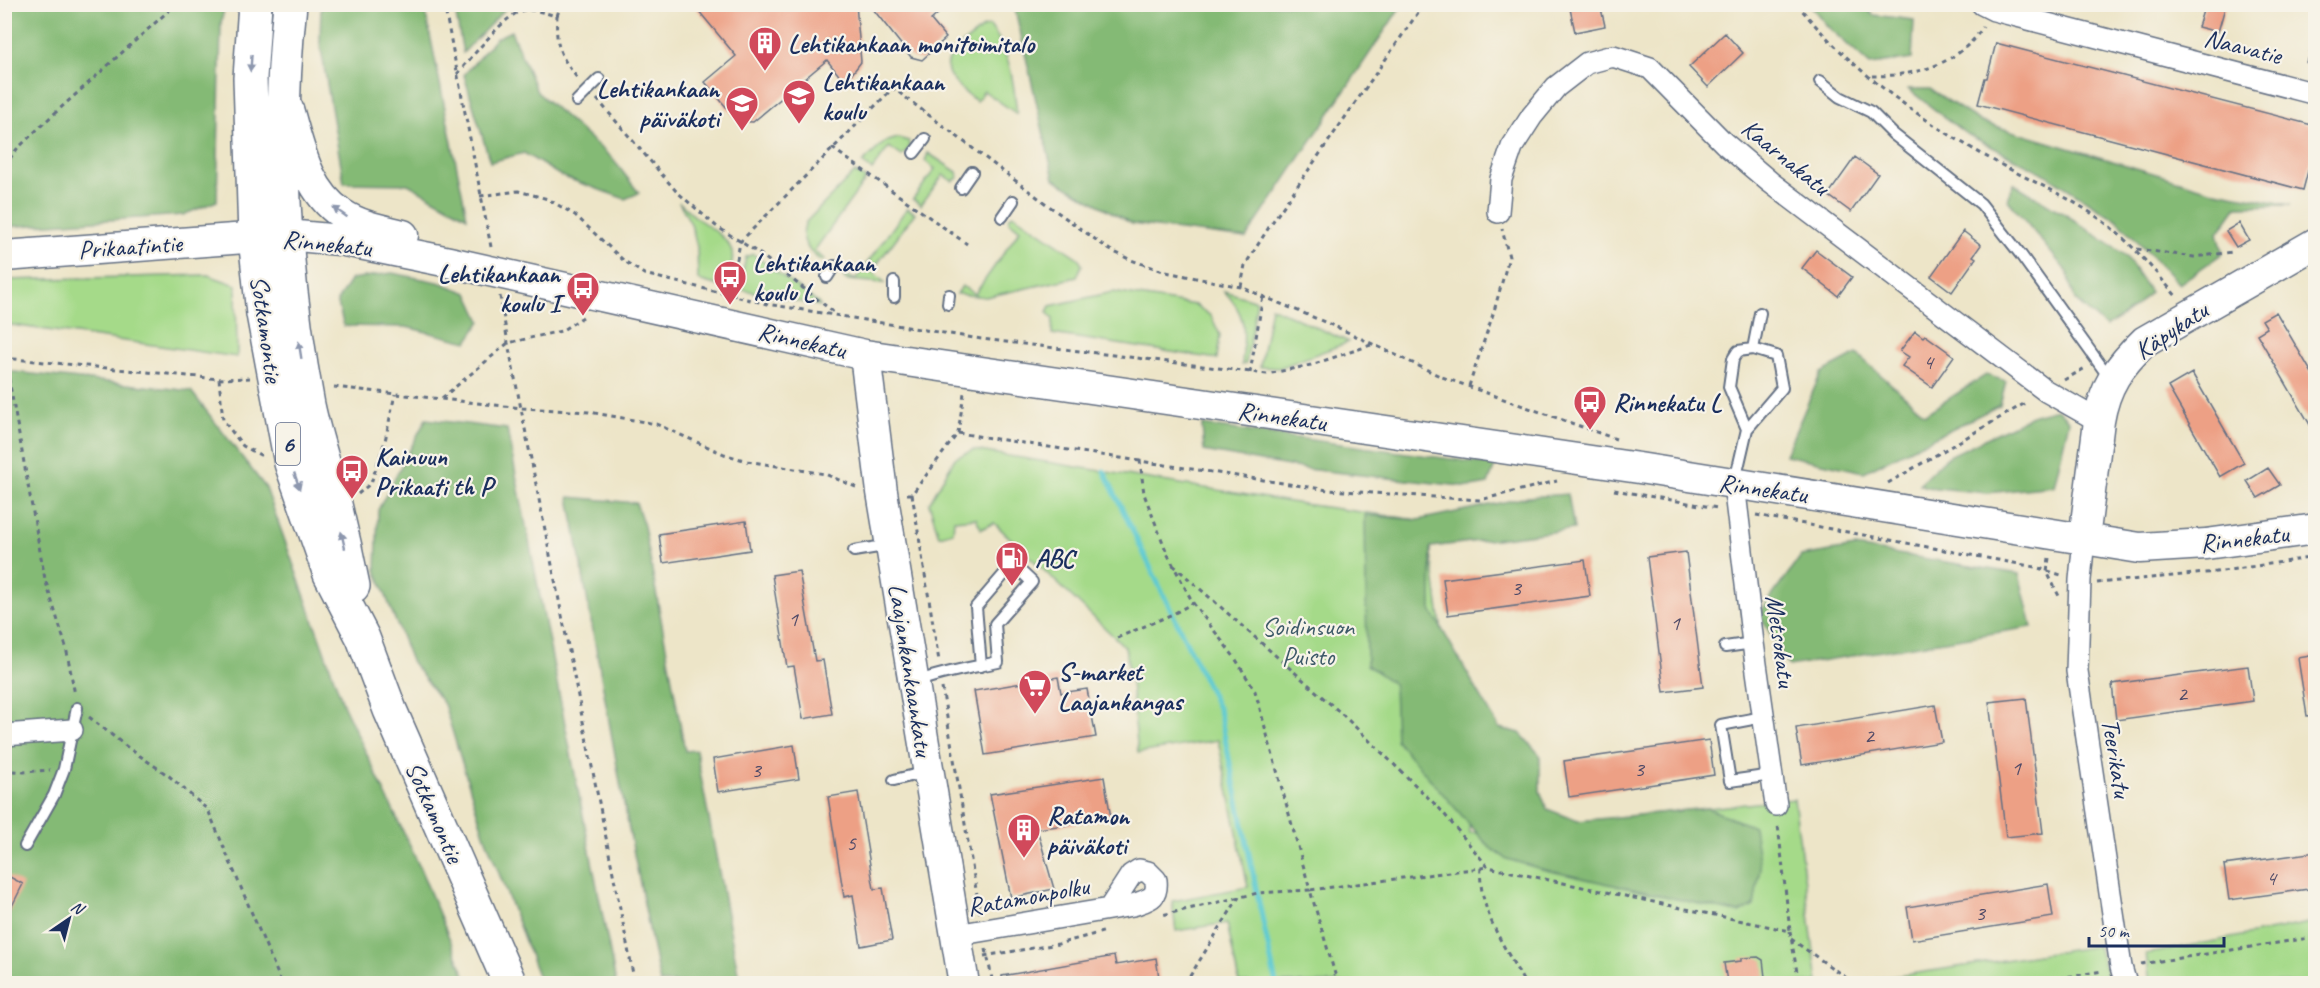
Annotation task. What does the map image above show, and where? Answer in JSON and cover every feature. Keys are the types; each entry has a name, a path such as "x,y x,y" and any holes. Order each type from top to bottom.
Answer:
{"highway":[{"name":"Sotkamontie","path":"255,4 250,78 255,237 263,314 291,462 330,574 363,638 394,720 510,984"},
{"name":"Sotkamontie","path":"290,4 282,155 295,320 308,406 332,494 363,638"}],"street":[{"name":"Naavatie","path":"1988,7 2314,93"},
{"name":"Kaarnakatu","path":"1498,212 1501,179 1512,147 1556,87 1587,63 1613,56 1650,68 1724,143 1770,182 2046,391 2098,421"},
{"path":"284,96 311,179 324,199 342,215 370,226 407,236 437,251 449,262"},
{"name":"Rinnekatu","path":"255,237 287,236 340,240 449,262 865,355 1640,468 1735,498 1847,500 2140,548 2172,547 2316,530"},
{"name":"Prikaatintie","path":"4,256 255,237"},
{"name":"Käpykatu","path":"2084,539 2106,373 2131,355 2145,341 2316,243"},
{"name":"Laajankankaankatu","path":"865,355 890,545 927,678 927,772 970,953"},
{"name":"Metsokatu","path":"1735,498 1776,805"},
{"name":"Teerikatu","path":"2084,539 2080,580 2077,671 2123,975"},
{"path":"4,735 72,730"},
{"name":"Ratamonpolku","path":"970,953 1111,919"}],"lane":[{"path":"577,102 599,79"},
{"path":"1820,81 1840,97 1871,112 1893,134 1981,204 2021,255 2106,373"},
{"path":"914,153 925,139"},
{"path":"962,188 972,172"},
{"path":"1002,216 1013,201"},
{"path":"827,277 834,266"},
{"path":"894,282 894,297"},
{"path":"1753,349 1760,312"},
{"path":"1735,498 1747,429 1782,388 1776,356 1753,349 1738,351 1733,360 1729,387 1747,429"},
{"path":"854,551 890,545"},
{"path":"927,678 981,666 998,662 995,624 1032,582 1012,564 976,607 981,666"},
{"path":"1725,647 1753,643"},
{"path":"25,846 54,795 64,769 77,708"},
{"path":"1763,717 1721,726 1730,781 1772,775"},
{"path":"894,780 927,772"}],"path":[{"path":"4,166 16,149 176,4"},
{"path":"444,4 491,250"},
{"path":"561,4 556,31 559,52 564,62 676,191 716,226 760,254 838,315"},
{"path":"1241,287 1245,266 1271,224 1424,4"},
{"path":"1797,4 1817,30 1915,112 1956,139 2047,186 2100,219 2136,249 2182,302"},
{"path":"1870,76 1899,76 1958,55 1973,42 1988,7"},
{"path":"457,74 508,18 521,10 528,9 557,16"},
{"path":"2314,93 2307,62 2316,33"},
{"path":"832,148 967,244"},
{"path":"480,196 518,191 548,199 575,215 623,260 644,274 734,296 974,338 1267,375 1297,369 1371,345"},
{"path":"734,296 740,242 775,205"},
{"path":"1049,206 1110,250 1131,260 1166,272 1241,287 1341,329 1442,377 1623,442"},
{"path":"1468,386 1494,311 1509,256 1498,212"},
{"path":"2136,249 2194,257 2233,252"},
{"path":"499,289 635,984"},
{"path":"1250,373 1263,296"},
{"path":"442,398 508,343 561,331 609,298"},
{"path":"4,352 45,579 66,647 77,708 169,776 208,810 282,984"},
{"path":"5,358 219,379 230,377 258,379"},
{"path":"1886,484 2086,367 2106,373"},
{"path":"219,379 223,420 243,446 273,461"},
{"path":"966,385 958,433 912,494 927,678 970,953 993,984"},
{"path":"334,387 522,408 589,412 656,424 724,454 825,474 861,489 912,494"},
{"path":"352,500 371,483 385,441 395,394"},
{"path":"958,433 1329,490 1480,500 1558,481"},
{"path":"1140,460 1144,494 1173,565 1193,603 1235,658 1255,691 1338,984"},
{"path":"1614,490 1735,498"},
{"path":"1173,565 1344,716 1440,809 1488,867"},
{"path":"1117,638 1193,603"},
{"path":"4,770 24,772 64,769"},
{"path":"1776,805 1798,984"},
{"path":"1156,917 1258,893 1310,890 1488,867 1790,932"},
{"path":"1481,868 1480,883 1483,900 1491,921 1524,984"},
{"path":"1185,984 1239,897"},
{"path":"970,953 1058,944 1111,919"},
{"path":"2024,984 2123,975 2316,937"},
{"path":"1791,939 1855,984"}],"green space":[{"path":"5,4 225,5 221,23 217,201 183,215 5,227"},
{"path":"454,4 509,5 463,53"},
{"path":"321,5 424,5 467,217 408,184 344,183 320,43"},
{"path":"1014,5 1402,5 1246,238 1132,224 1054,179"},
{"path":"1810,5 1863,5 1873,15 1914,20 1912,59 1870,65 1828,27"},
{"path":"990,26 1007,56 1017,114 984,91 977,101 973,99 958,86 948,71 948,64 956,50 984,27"},
{"path":"511,31 537,92 612,158 639,193 625,199 561,176 524,153 490,162 464,75 496,38"},
{"path":"1908,89 1930,89 1981,122 2210,190 2291,205 2237,206 2218,233 2223,253 2179,284 2117,220 2045,174 1965,133"},
{"path":"898,138 909,141 910,147 902,156 889,147 872,170 862,163 885,142"},
{"path":"928,153 957,172 958,176 952,181 943,175 921,205 913,199 935,169 925,161"},
{"path":"855,172 866,179 814,251 825,260 821,261 812,253 804,239 806,222"},
{"path":"2013,183 2074,220 2126,256 2150,292 2138,305 2106,327 2075,300 2067,272 2008,200"},
{"path":"679,202 720,235 731,248 732,264 722,287 698,280 697,247 691,224"},
{"path":"907,208 915,213 872,271 885,283 847,280 844,278 844,274 855,280"},
{"path":"1013,214 1078,258 1082,265 1077,277 986,297 957,294 962,286 975,294 1020,230 1010,222 1009,218"},
{"path":"753,254 820,306 739,289 746,257"},
{"path":"392,273 438,282 468,293 481,321 467,342 406,327 344,326 337,301 351,279"},
{"path":"208,275 236,285 237,357 5,324 5,280"},
{"path":"1224,291 1257,301 1246,364 1242,365 1244,334 1241,317 1238,309"},
{"path":"1113,292 1195,305 1211,316 1220,335 1217,359 1052,334 1053,319 1047,312 1050,306"},
{"path":"1271,307 1349,342 1279,368 1260,367"},
{"path":"1857,354 1925,414 1986,375 2006,381 2000,405 1864,472 1785,455 1821,373"},
{"path":"5,371 191,391 266,488 344,706 417,861 468,983 5,984"},
{"path":"2057,409 2069,421 2054,486 1987,493 1926,487 1919,484 1947,457 2034,415"},
{"path":"426,419 507,429 616,983 541,983 484,834 444,704 411,661 376,570 378,510"},
{"path":"1202,425 1495,465 1488,484 1471,487 1306,469 1204,451"},
{"name":"Soidinsuon Puisto","path":"973,450 1296,503 1418,520 1430,547 1470,833 1794,799 1818,983 1239,983 1227,923 1176,931 1172,901 1248,887 1218,740 1138,753 1125,647 994,523 981,529 976,518 954,520 953,532 939,536 929,503 955,458"},
{"path":"1568,494 1574,529 1431,547 1431,610 1499,728 1520,733 1540,755 1540,791 1547,809 1578,821 1707,808 1754,827 1760,868 1754,906 1740,913 1541,869 1507,859 1490,848 1396,740 1394,684 1367,665 1365,515 1418,520 1528,497"},
{"path":"569,497 636,503 644,526 685,751 696,750 740,983 660,983 622,794"},
{"path":"1855,547 2019,574 2032,627 1789,666 1759,614 1801,556"},
{"path":"2315,922 2315,983 2150,983 2146,954"},
{"path":"2098,946 2106,971 2106,983 1851,983"}],"building":[{"name":"Lehtikankaan monitoimitalo","path":"693,4 856,4 861,62 845,83 827,60 753,122 738,121 705,82 736,56"},
{"name":"Lehtikankaan monitoimitalo","path":"869,4 949,4 931,20 946,38 922,60 911,57"},
{"path":"1569,4 1600,4 1605,26 1575,32"},
{"path":"2205,4 2226,4 2218,32 2198,27"},
{"path":"1725,33 1743,53 1708,87 1689,67"},
{"path":"1996,43 2316,126 2316,141 2303,190 1978,104"},
{"path":"1855,157 1878,174 1851,212 1828,195"},
{"path":"2239,223 2249,240 2236,247 2226,231"},
{"path":"1963,231 1981,245 1973,256 1976,258 1952,292 1931,276"},
{"path":"1816,250 1852,277 1838,296 1802,268"},
{"path":"2276,312 2316,380 2316,435 2257,334 2267,328 2262,320"},
{"path":"1915,331 1923,337 1925,335 1954,356 1932,387 1902,366 1909,357 1900,351"},
{"path":"2192,373 2244,463 2220,477 2168,387"},
{"path":"2268,468 2280,485 2258,498 2247,481"},
{"path":"746,521 750,550 663,563 659,534"},
{"path":"1686,552 1703,687 1664,692 1647,557"},
{"path":"1585,560 1590,596 1448,615 1443,579"},
{"path":"799,571 815,661 823,660 832,714 803,719 794,666 787,667 772,575"},
{"path":"2316,655 2316,715 2307,716 2298,658"},
{"path":"2248,666 2253,701 2116,720 2112,684"},
{"name":"S-market Laajankangas","path":"1058,677 1061,693 1087,689 1096,737 985,755 974,691"},
{"path":"2026,698 2043,833 2006,837 1989,702"},
{"path":"1935,705 1942,742 1802,765 1796,728"},
{"path":"1709,740 1714,775 1569,797 1564,761"},
{"path":"794,745 799,779 718,792 713,759"},
{"name":"Ratamon päiväkoti","path":"1104,777 1111,818 1037,829 1054,889 1011,898 990,794"},
{"path":"858,792 874,889 883,888 892,940 861,946 853,895 844,897 828,797"},
{"path":"2316,852 2316,888 2229,900 2224,865"},
{"path":"8,876 23,884 4,922 4,884"},
{"path":"2048,884 2053,917 1912,940 1907,907"},
{"path":"1114,956 1116,965 1156,958 1160,984 1002,984 1002,976"},
{"path":"1758,957 1763,960 1765,977 1762,977 1763,984 1744,984 1744,980 1727,982 1724,963 1741,961 1741,958"}],"waterway":[{"path":"1104,471 1219,710 1276,984"}],"place":[{"name":"Lehtikankaan monitoimitalo","path":"765,72"},
{"name":"Lehtikankaan koulu","path":"799,125"},
{"name":"Lehtikankaan päiväkoti","path":"742,132"},
{"name":"Lehtikankaan koulu L","path":"730,306"},
{"name":"Lehtikankaan koulu I","path":"583,317"},
{"name":"Rinnekatu L","path":"1590,431"},
{"name":"Kainuun Prikaati th P","path":"352,500"},
{"name":"ABC","path":"1012,587"},
{"name":"S-market Laajankangas","path":"1035,715"},
{"name":"Ratamon päiväkoti","path":"1024,859"}]}
